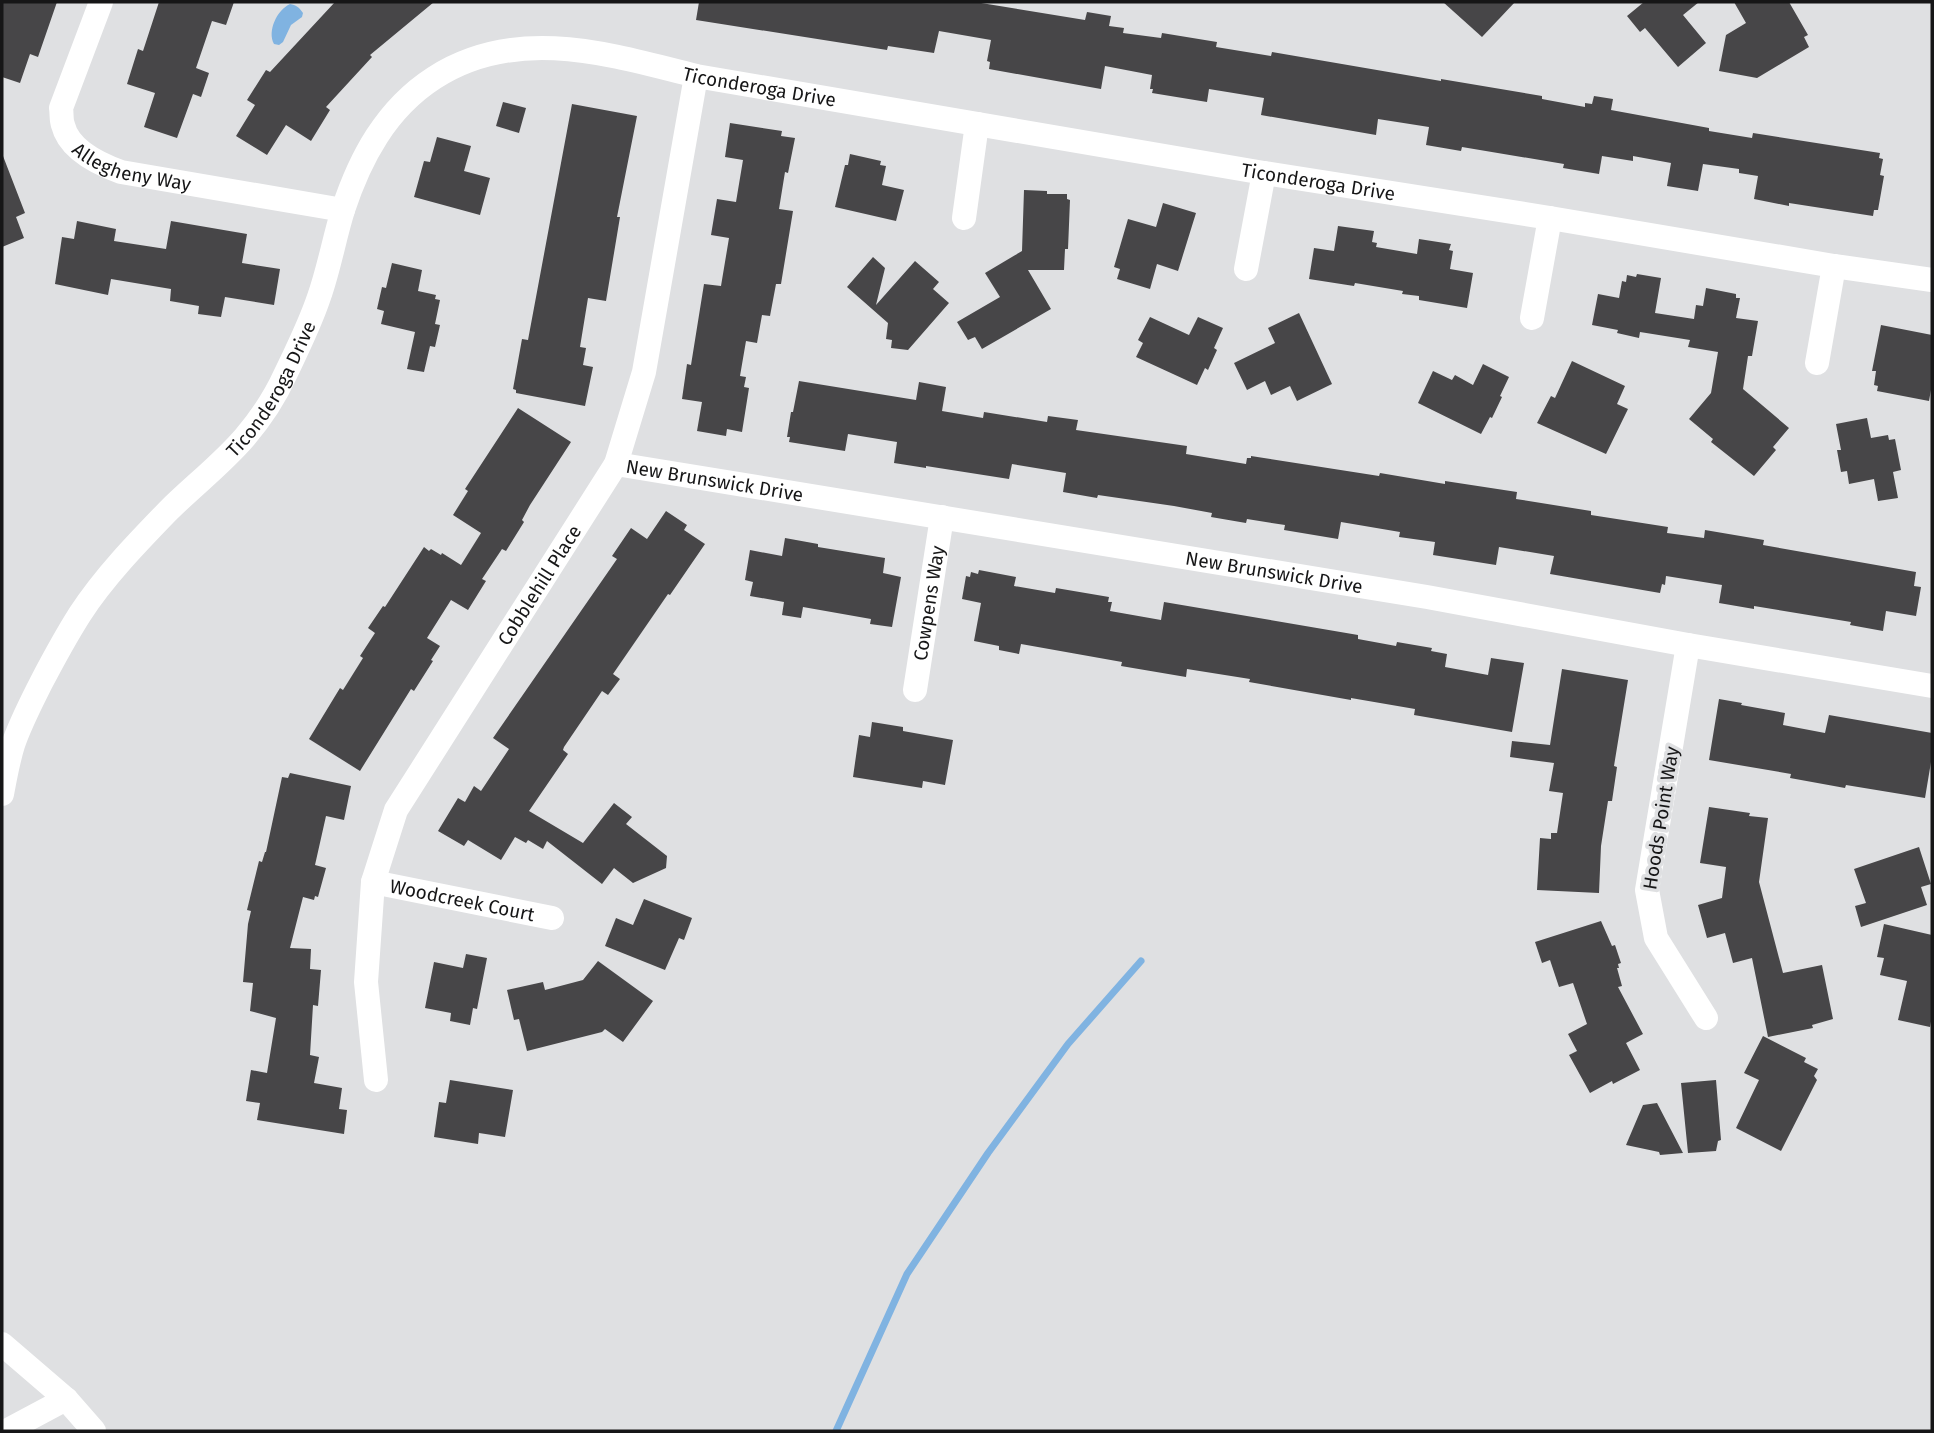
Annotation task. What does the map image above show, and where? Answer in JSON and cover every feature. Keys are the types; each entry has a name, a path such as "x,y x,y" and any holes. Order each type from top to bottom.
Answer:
{"street":[{"name":"Allegheny Way","path":"101,2 61,108 63,127 75,146 102,165 121,172 343,210"},
{"name":"Ticonderoga Drive","path":"2,794 13,744 33,698 81,612 122,561 168,512 245,438 284,378 319,299 343,210 369,147 407,98 433,78 462,62 493,52 527,48 572,49 616,56 696,76 1264,173 1932,280"},
{"name":"Cobblehill Place","path":"376,1080 366,982 373,882 396,810 616,464 643,372 696,76"},
{"path":"964,218 977,124"},
{"path":"1246,269 1264,173"},
{"path":"1532,318 1550,218"},
{"path":"1817,362 1834,266"},
{"name":"New Brunswick Drive","path":"616,464 1427,597 1932,686"},
{"name":"Cowpens Way","path":"915,690 942,517"},
{"name":"Hoods Point Way","path":"1689,645 1647,890 1656,938 1706,1018"},
{"name":"Woodcreek Court","path":"373,882 552,918"},
{"path":"2,1344 66,1399 94,1431"},
{"path":"6,1431 66,1399"}],"water":[{"path":"290,4 300,9 302,17 291,25 283,42 274,44 274,21"}],"building":[{"path":"2,2 57,2 38,57 30,54 20,83 2,77"},
{"path":"159,2 234,2 226,25 212,21 196,68 209,73 201,97 193,94 177,138 144,127 155,93 127,84 138,49 143,51"},
{"path":"335,2 434,2 370,55 372,57 326,107 330,110 311,141 286,125 267,155 236,136 255,105 247,100 266,70 270,72"},
{"path":"699,2 975,2 1085,20 1087,12 1111,16 1109,26 1124,28 1123,33 1161,38 1162,33 1217,42 1216,47 1271,56 1272,52 1441,79 1542,96 1542,99 1585,107 1585,103 1592,104 1594,96 1613,99 1611,110 1709,128 1709,131 1752,138 1753,133 1880,153 1879,158 1883,159 1880,175 1884,176 1878,210 1874,210 1873,216 1789,203 1789,206 1754,199 1758,176 1739,173 1739,169 1703,164 1698,191 1667,186 1671,163 1633,156 1633,161 1602,156 1599,174 1563,168 1564,164 1462,147 1461,151 1426,145 1429,127 1378,119 1376,135 1261,115 1264,98 1209,89 1207,102 1152,93 1152,75 1105,66 1101,89 989,69 990,62 987,61 991,40 939,31 934,53 888,46 887,50 696,20"},
{"path":"1443,2 1515,2 1482,37"},
{"path":"1644,2 1699,2 1683,15 1706,43 1678,67 1645,28 1640,32 1627,16"},
{"path":"1734,2 1789,2 1808,35 1804,37 1809,47 1757,78 1719,71 1726,35 1746,23"},
{"path":"503,102 526,108 519,133 496,126"},
{"path":"572,104 637,116 617,217 620,217 606,301 588,298 580,347 586,348 583,365 593,367 585,406 516,393 513,389 522,339 528,340"},
{"path":"730,123 782,131 781,136 795,138 788,173 785,172 779,209 793,211 781,284 776,284 770,316 762,315 757,343 746,341 740,376 746,377 744,387 749,388 742,432 727,429 726,436 697,431 702,402 682,399 687,364 691,365 704,284 721,286 729,238 711,235 717,199 736,202 743,160 725,157"},
{"path":"437,137 471,146 464,171 490,178 480,215 414,197 424,161 430,162"},
{"path":"850,154 881,161 880,165 886,166 882,185 904,190 896,221 835,207"},
{"path":"2,157 25,213 16,217 24,238 2,247"},
{"path":"1024,190 1067,194 1067,199 1070,200 1068,249 1065,249 1064,270 1028,270 1051,309 982,349 975,337 968,340 957,322 1000,297 985,273 1022,251"},
{"path":"1163,203 1196,213 1178,271 1157,264 1150,289 1117,279 1120,269 1114,267 1128,219 1156,227"},
{"path":"77,221 116,229 114,241 166,249 171,221 247,234 242,263 280,269 274,305 225,297 221,317 198,314 199,306 170,301 171,289 111,279 108,295 55,284 62,237 74,239"},
{"path":"1338,226 1374,231 1372,242 1377,243 1376,247 1417,254 1419,239 1451,244 1449,250 1453,251 1450,269 1473,273 1467,308 1419,300 1419,296 1402,294 1403,291 1309,279 1314,248 1334,251"},
{"path":"873,257 885,268 876,305 915,261 939,282 933,289 949,303 908,350 891,348 892,340 886,339 888,323 847,287"},
{"path":"392,263 422,270 418,291 436,295 435,299 440,300 435,324 440,325 435,347 430,346 424,372 407,369 415,332 381,324 384,311 377,309"},
{"path":"1637,274 1661,278 1655,313 1694,319 1696,305 1703,306 1706,288 1736,294 1736,298 1740,298 1736,318 1758,321 1752,356 1748,356 1743,389 1789,428 1773,447 1776,450 1754,476 1711,442 1713,439 1689,419 1711,393 1718,352 1688,347 1690,340 1640,332 1639,338 1617,333 1618,330 1592,325 1598,294 1619,298 1622,281 1626,282 1627,275 1636,277"},
{"path":"1299,313 1332,384 1297,401 1290,386 1271,395 1265,381 1247,390 1234,363 1275,343 1268,328"},
{"path":"1150,317 1189,335 1198,317 1223,328 1208,370 1205,368 1197,385 1136,357 1143,343 1138,340"},
{"path":"1881,325 1932,335 1932,384 1929,401 1877,391 1878,386 1874,385 1876,371 1872,371"},
{"path":"1572,361 1625,386 1617,404 1628,409 1606,454 1537,423 1551,396 1555,398"},
{"path":"1483,364 1509,377 1492,418 1490,417 1481,434 1418,403 1433,371 1452,380 1455,375 1473,385"},
{"path":"799,381 916,400 919,382 946,387 942,411 983,418 984,412 1047,422 1048,416 1078,420 1076,430 1187,446 1186,454 1246,464 1247,458 1251,456 1379,476 1380,473 1445,484 1445,481 1517,492 1516,499 1591,511 1591,515 1668,527 1667,533 1704,538 1705,530 1764,540 1763,545 1916,572 1914,586 1921,587 1916,616 1886,611 1883,631 1850,625 1851,622 1719,603 1722,585 1666,576 1660,593 1550,574 1554,556 1499,547 1496,565 1433,555 1435,542 1399,537 1400,532 1341,522 1338,539 1284,530 1285,525 1247,519 1246,523 1211,517 1212,513 1174,506 1063,492 1066,473 1012,464 1009,479 894,463 897,442 848,434 845,451 789,442 790,437 787,437 791,412"},
{"path":"518,408 571,442 530,505 522,520 524,522 506,551 502,549 482,579 486,581 468,610 451,600 427,638 440,646 431,660 433,661 414,691 411,689 360,771 309,739 340,688 343,690 363,658 360,656 375,633 368,628 424,547 441,555 442,553 461,565 481,533 453,515 468,491 465,489"},
{"path":"1867,418 1871,438 1888,435 1889,440 1895,439 1901,470 1893,472 1898,498 1878,501 1874,479 1849,484 1847,471 1841,472 1837,450 1841,450 1836,424"},
{"path":"666,511 687,525 684,530 705,544 613,674 620,679 608,695 602,691 564,747 563,750 568,754 529,811 583,843 614,803 632,817 626,824 667,856 666,868 633,883 614,868 602,884 547,841 543,849 528,840 526,843 515,837 501,860 468,840 464,846 438,831 458,798 465,802 474,786 481,791 509,749 493,738 617,559 612,556 631,528 647,539"},
{"path":"785,538 818,544 818,547 885,558 883,573 901,577 892,627 870,624 871,619 803,607 801,618 782,615 784,602 750,596 753,582 745,580 750,550 782,556"},
{"path":"979,570 1016,577 1014,586 1055,593 1056,588 1109,597 1108,602 1112,602 1110,611 1161,620 1164,602 1358,635 1358,639 1396,646 1397,642 1432,648 1431,651 1447,654 1445,667 1488,675 1491,658 1524,663 1512,732 1414,715 1415,709 1249,682 1250,679 1187,669 1186,677 1121,666 1122,662 1021,644 1019,654 999,650 999,646 974,641 981,603 962,599 966,576 970,577 971,572 978,574"},
{"path":"1562,669 1628,680 1614,766 1617,767 1612,801 1608,801 1601,846 1599,893 1537,890 1540,838 1551,839 1551,833 1557,833 1563,793 1549,791 1554,763 1510,757 1512,741 1550,745"},
{"path":"1719,699 1785,713 1783,725 1825,733 1829,715 1932,733 1932,756 1925,798 1846,785 1845,788 1790,778 1791,774 1709,760"},
{"path":"872,722 953,740 945,785 923,781 922,788 853,777 859,735 870,737"},
{"path":"290,773 351,786 344,820 326,816 315,865 326,868 318,897 315,896 314,900 303,897 290,948 311,949 310,969 321,970 318,1006 313,1005 310,1055 319,1057 314,1083 342,1088 339,1109 347,1110 344,1134 257,1120 260,1103 246,1101 251,1070 267,1073 276,1018 250,1011 253,983 243,982 251,911 247,910 259,861 262,862 266,852 282,777 288,778"},
{"path":"1709,807 1768,818 1759,882 1783,973 1822,965 1833,1019 1812,1025 1813,1028 1768,1037 1752,958 1733,963 1725,933 1707,938 1698,905 1722,898 1726,867 1700,863"},
{"path":"1919,847 1931,884 1921,887 1927,905 1861,927 1855,906 1866,903 1854,869"},
{"path":"644,899 692,918 684,940 679,938 665,970 605,946 616,918 633,925"},
{"path":"1601,921 1612,946 1615,945 1621,963 1617,968 1622,986 1618,987 1643,1034 1626,1043 1640,1070 1590,1093 1569,1055 1577,1051 1568,1034 1587,1024 1573,983 1559,987 1550,960 1542,963 1535,942"},
{"path":"1884,924 1932,935 1930,1027 1898,1020 1907,981 1880,975 1884,958 1877,957"},
{"path":"466,954 487,958 477,1009 473,1008 470,1025 450,1021 451,1013 425,1008 434,962 463,968"},
{"path":"598,961 653,1001 623,1042 605,1029 527,1051 519,1019 514,1020 507,990 543,982 545,990 583,980"},
{"path":"1763,1036 1806,1058 1804,1062 1818,1069 1814,1076 1817,1080 1781,1151 1736,1128 1759,1080 1744,1073"},
{"path":"450,1080 513,1090 505,1137 479,1133 478,1144 434,1137 439,1102 446,1103"},
{"path":"1716,1080 1721,1140 1718,1141 1716,1151 1688,1153 1681,1083"},
{"path":"1657,1103 1683,1153 1660,1155 1659,1152 1626,1145 1643,1105"}],"waterway":[{"path":"836,1431 907,1274 988,1153 1068,1044 1141,961"}]}
